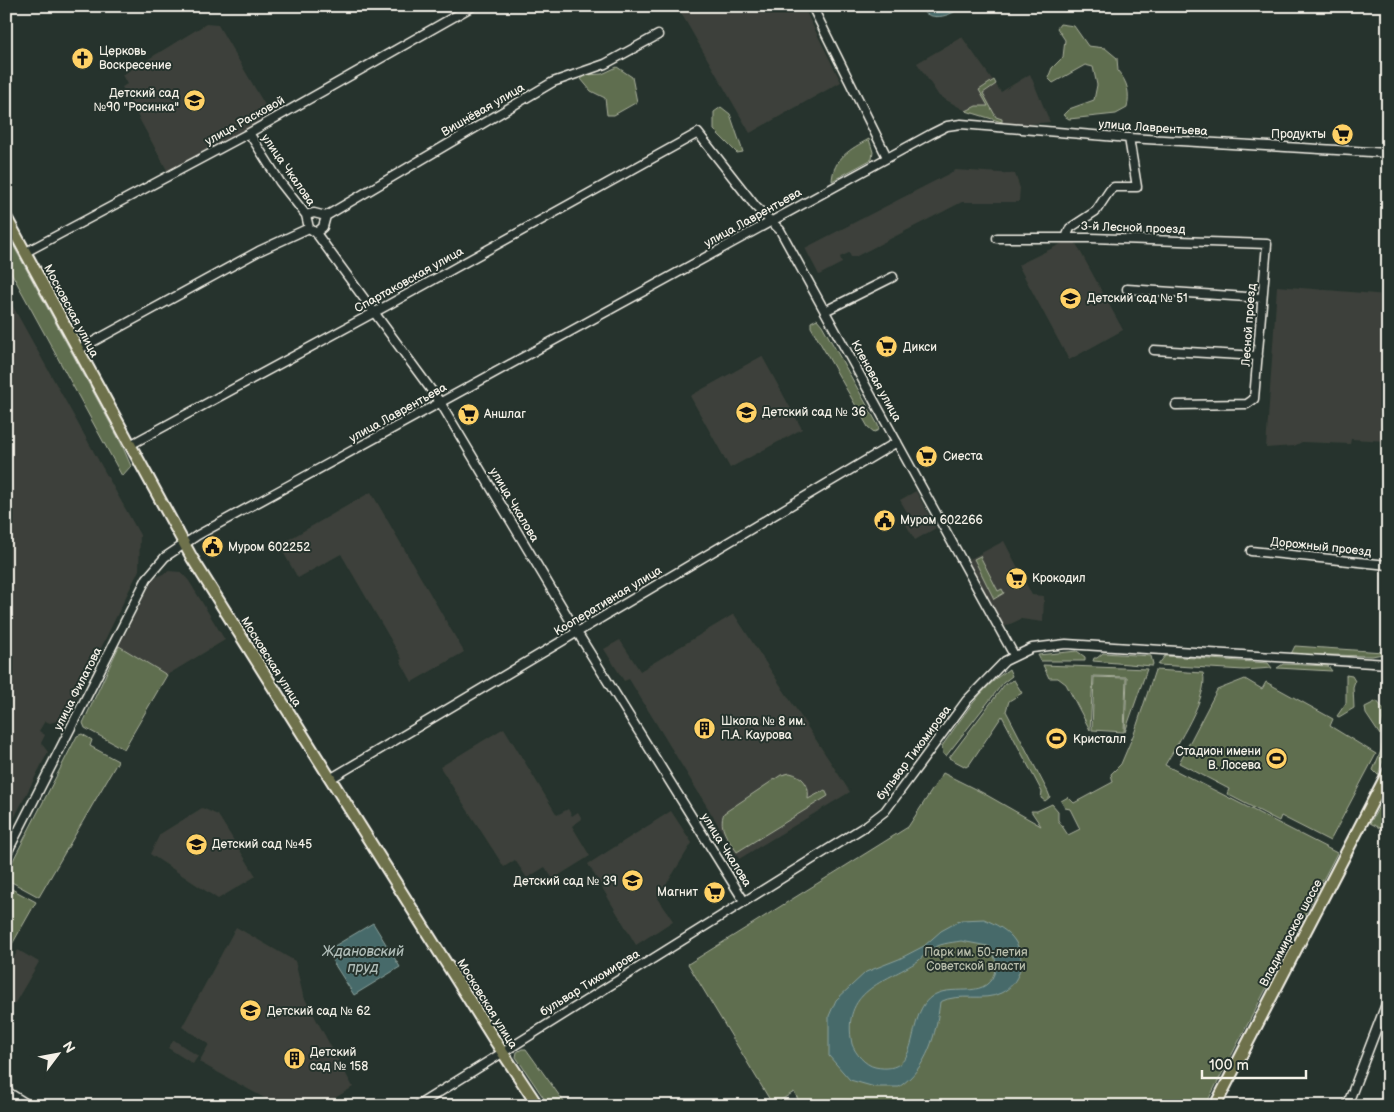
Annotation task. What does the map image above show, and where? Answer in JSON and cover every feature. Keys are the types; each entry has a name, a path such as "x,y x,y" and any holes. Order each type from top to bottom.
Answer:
{"main road":[{"name":"Московская улица","path":"6,217 183,544 502,1052 538,1106"},
{"name":"Владимирское шоссе","path":"1215,1106 1388,772"}],"street":[{"name":"улица Расковой","path":"26,252 249,133 473,6"},
{"path":"812,6 887,157"},
{"name":"Вишнёвая улица","path":"316,233 323,226 326,216 553,82 605,64 658,35"},
{"name":"улица Лаврентьева","path":"183,544 887,157 947,126 961,124 1128,138 1388,153"},
{"name":"улица Чкалова","path":"249,133 280,182 306,215 309,228 316,233 440,402 577,632 744,901"},
{"name":"Кленовая улица","path":"698,133 756,207 780,230 1014,655"},
{"name":"Спартаковская улица","path":"130,445 698,133"},
{"path":"1066,238 1070,228 1096,211 1114,187 1137,187 1128,138"},
{"path":"306,215 314,213 326,216"},
{"path":"78,350 259,250 309,228"},
{"name":"3-й Лесной проезд","path":"998,238 1066,238 1267,244"},
{"name":"Лесной проезд","path":"1176,405 1247,404 1254,399 1267,244"},
{"path":"825,311 893,277"},
{"path":"1127,289 1262,298"},
{"path":"1154,350 1258,356"},
{"name":"Кооперативная улица","path":"330,779 897,442"},
{"name":"улица Филатова","path":"6,855 147,578 165,557 183,544"},
{"name":"Дорожный проезд","path":"1251,551 1388,565"},
{"name":"бульвар Тихомирова","path":"418,1106 867,825 885,811 967,700 994,671 1014,655 1042,646 1066,644 1388,664"},
{"path":"1347,1106 1388,999"},
{"path":"6,1091 30,1106"}],"shaded area":[{"path":"677,6 803,6 841,82 750,133"},
{"name":"Детский сад №90 \"Росинка\"","path":"206,24 218,25 269,112 264,120 168,172 122,87 127,84 122,75"},
{"path":"962,37 1001,92 1030,74 1050,122 1020,125 1002,122 966,111 939,96 917,63"},
{"path":"956,170 1015,174 1020,188 1019,202 962,202 855,257 851,257 849,253 840,257 842,263 819,275 805,248"},
{"name":"Детский сад № 51","path":"1073,238 1123,330 1069,360 1018,265"},
{"path":"1277,286 1388,295 1388,441 1351,439 1350,444 1302,442 1294,446 1266,448"},
{"path":"6,294 140,535 139,570 67,718 50,723 45,721 39,731 45,735 41,743 48,752 6,834"},
{"name":"Детский сад № 36","path":"762,356 802,429 730,468 690,396"},
{"path":"916,491 936,528 915,540 905,523 911,519 900,500"},
{"path":"371,492 464,652 412,682 400,660 402,659 341,554 298,578 279,545"},
{"path":"1004,541 1032,595 1044,596 1043,622 1021,619 1004,627 968,560"},
{"path":"169,571 181,572 189,581 225,640 167,675 119,646 153,579"},
{"path":"734,614 850,792 739,859 629,679 624,681 604,649 620,640 640,671"},
{"path":"504,728 557,815 568,809 572,816 578,812 582,819 572,826 590,856 553,879 545,867 527,878 515,860 504,867 440,767"},
{"name":"Детский сад №45","path":"202,808 218,815 256,876 218,899 150,854 160,834"},
{"name":"Детский сад № 39","path":"671,811 692,843 658,898 673,921 636,945 588,864"},
{"name":"Детский сад № 62","path":"236,927 295,961 303,995 353,1087 322,1106 279,1106 199,1062 209,1044 182,1027"},
{"path":"18,950 39,962 15,1003 10,1006 6,1004 6,971"},
{"path":"174,1040 198,1056 193,1064 168,1048"}],"green space":[{"path":"1060,24 1074,26 1088,46 1105,48 1117,58 1118,71 1127,88 1127,108 1116,114 1069,119 1063,115 1069,109 1094,100 1097,85 1093,67 1085,65 1053,83 1048,78 1052,68 1063,57 1065,40 1057,28"},
{"path":"617,67 632,77 637,102 614,115 607,115 605,98 591,91 581,79 587,75 602,74"},
{"path":"994,80 996,84 983,93 996,117 1002,119 1002,122 966,111 976,106 988,106 979,90"},
{"path":"721,107 730,114 743,152 737,153 714,130 714,112"},
{"path":"869,139 873,152 872,159 832,181 833,173 839,161 849,151"},
{"path":"6,232 121,443 131,466 122,476 6,263"},
{"path":"817,319 878,425 879,430 874,432 868,427 811,327 811,322"},
{"path":"980,556 998,591 1002,589 1004,593 994,599 974,559"},
{"path":"119,646 167,675 124,749 85,728 83,723"},
{"path":"1295,646 1383,652 1383,654 1372,656 1291,654"},
{"path":"1077,651 1085,657 1085,661 1041,661 1038,655"},
{"path":"1103,653 1151,656 1153,664 1152,666 1093,661 1094,658"},
{"path":"1165,656 1268,663 1272,668 1244,670 1158,665"},
{"path":"1283,664 1328,666 1332,671 1277,668"},
{"path":"1043,665 1147,669 1125,732 1127,677 1093,676 1090,730 1066,684 1058,678 1049,678"},
{"path":"1009,669 1012,676 1003,683 946,756 943,754 942,746 972,704 989,685"},
{"name":"Парк им. 50-летия Советской власти","path":"1155,670 1203,673 1204,682 1202,694 1191,720 1165,765 1337,853 1205,1106 802,1106 794,1092 773,1105 688,964 908,827 943,773 1041,826 1031,811 1037,811 1052,804 1058,811 1058,820 1068,835 1080,829 1070,809 1065,808 1061,801 1068,797 1074,803 1113,782 1111,774 1121,764 1135,731"},
{"path":"1346,675 1352,676 1355,681 1353,687 1354,708 1339,717 1337,716 1346,703"},
{"path":"1094,677 1126,678 1124,732 1092,730"},
{"name":"Стадион имени В. Лосева","path":"1245,679 1262,689 1266,682 1333,719 1330,726 1376,754 1330,841 1281,816 1279,821 1227,794 1229,789 1179,763 1217,690"},
{"path":"1014,680 1022,693 1009,701 1006,711 1048,792 1050,797 1045,801 1041,798 1042,792 1002,716 969,765 966,767 949,758 1005,684"},
{"path":"1377,701 1384,710 1380,735 1366,714 1365,707"},
{"path":"1388,717 1388,746 1378,775 1373,770 1381,751"},
{"path":"82,734 92,740 90,746 118,761 39,897 6,879 6,874 77,736"},
{"path":"790,773 799,776 805,782 808,789 808,799 825,790 828,796 737,852 723,829 722,818 724,813 781,775"},
{"path":"1388,791 1388,832 1370,823"},
{"path":"6,886 36,902 6,955"},
{"path":"526,1049 564,1102 558,1106 549,1106 516,1057 517,1052"}],"water":[{"path":"917,6 964,6 946,15 934,16 928,15"},
{"path":"984,919 1001,928 1012,937 1021,955 1020,970 1013,984 1008,989 994,996 955,998 940,1002 933,1038 924,1060 909,1079 899,1087 875,1087 850,1080 829,1056 829,1016 836,1000 866,972 899,959 924,946 941,931 961,920","holes":["961,941 988,946 996,962 994,974 989,982 983,987 947,991 931,997 923,1006 907,1055 901,1063 890,1068 871,1066 855,1051 852,1044 850,1026 853,1011 859,1000 868,990 918,961 933,948 941,945"]},
{"name":"Ждановский пруд","path":"373,923 400,967 354,995 326,951"}],"place":[{"name":"Церковь Воскресение","path":"83,58"},
{"name":"Детский сад №90 \"Росинка\"","path":"195,100"},
{"name":"Продукты","path":"1342,134"},
{"name":"Детский сад № 51","path":"1071,298"},
{"name":"Дикси","path":"887,347"},
{"name":"Детский сад № 36","path":"746,412"},
{"name":"Аншлаг","path":"468,414"},
{"name":"Сиеста","path":"927,456"},
{"name":"Муром 602266","path":"884,520"},
{"name":"Муром 602252","path":"212,547"},
{"name":"Крокодил","path":"1016,578"},
{"name":"Школа № 8 им. П.А. Каурова","path":"705,728"},
{"name":"Кристалл","path":"1057,739"},
{"name":"Стадион имени В. Лосева","path":"1277,758"},
{"name":"Детский сад №45","path":"196,844"},
{"name":"Детский сад № 39","path":"633,881"},
{"name":"Магнит","path":"714,892"},
{"name":"Детский сад № 62","path":"251,1011"},
{"name":"Детский сад № 158","path":"294,1059"}]}
